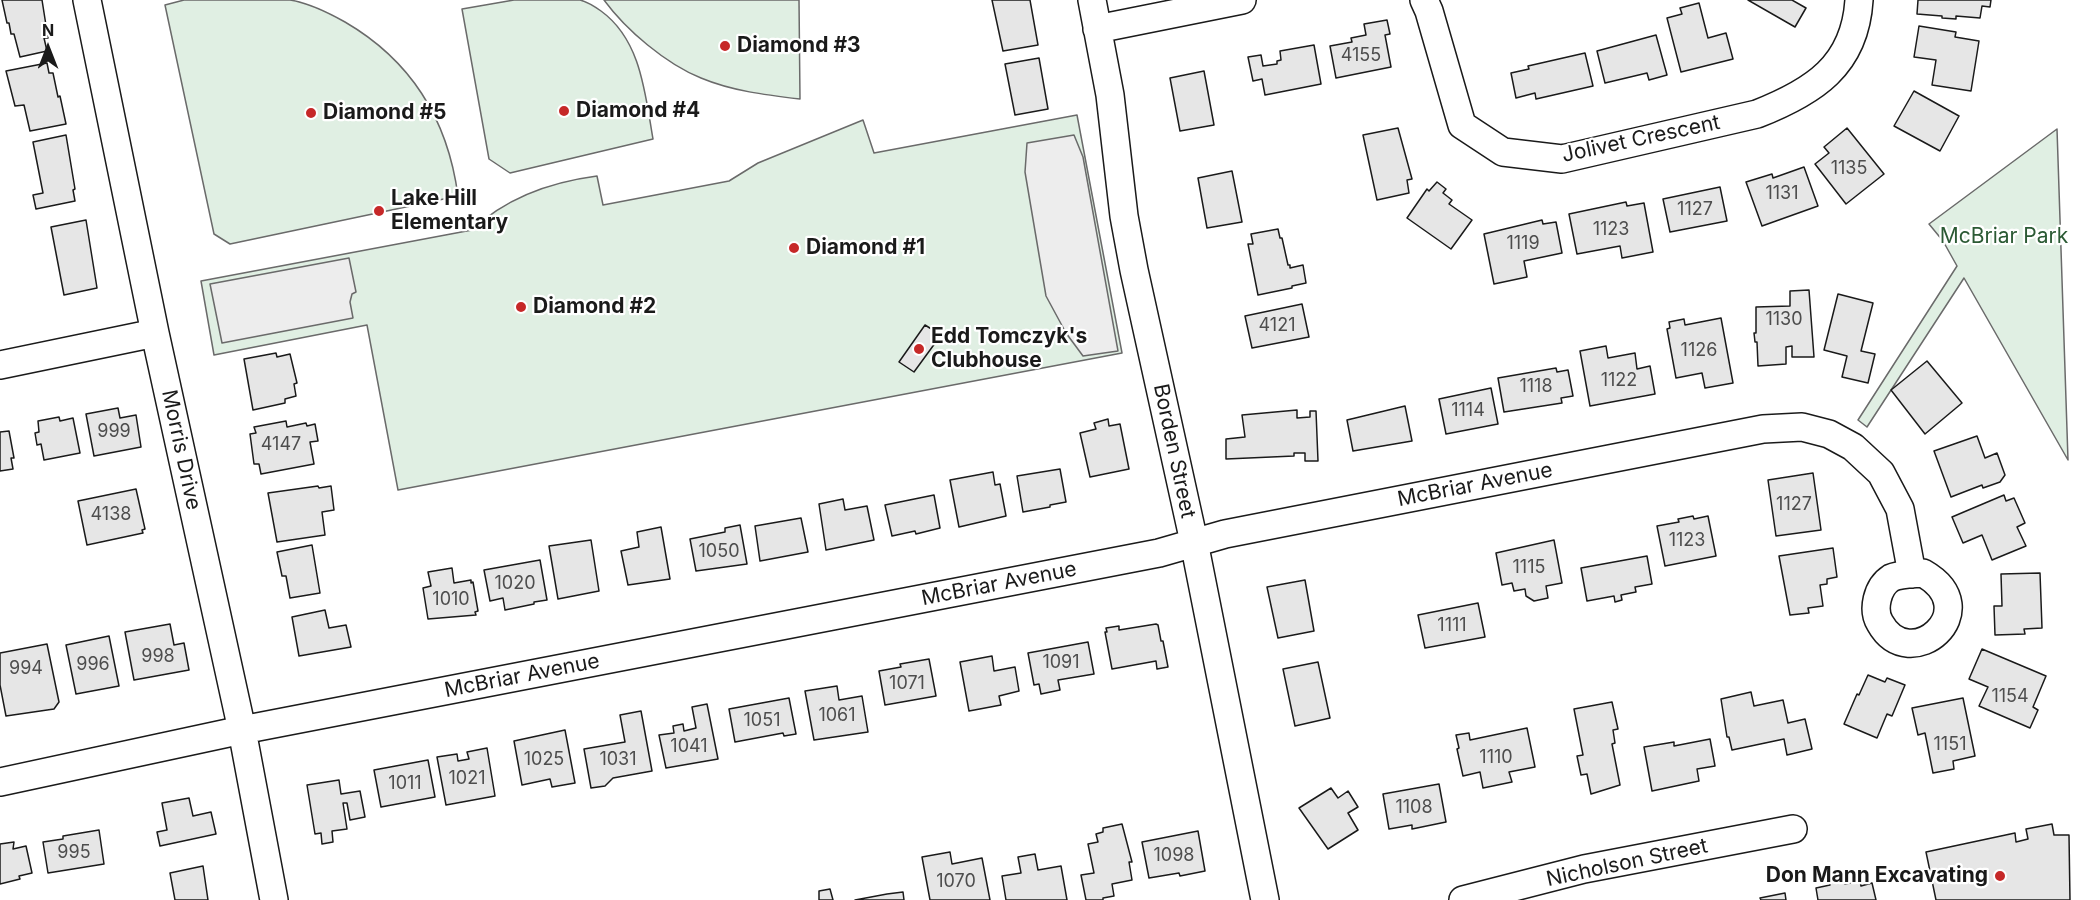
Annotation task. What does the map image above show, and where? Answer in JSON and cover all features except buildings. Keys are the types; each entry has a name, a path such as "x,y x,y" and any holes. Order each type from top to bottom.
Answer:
{"street":[{"name":"Morris Drive","path":"87,0 242,730 274,900"},
{"name":"Borden Street","path":"1092,0 1110,95 1134,270 1194,542 1264,900"},
{"path":"1097,29 1242,0"},
{"name":"Jolivet Crescent","path":"1424,0 1462,125 1503,152 1562,159 1757,114 1787,102 1818,83 1846,51 1858,20 1859,0"},
{"path":"0,365 156,333"},
{"name":"McBriar Avenue","path":"0,782 242,730 1159,553 1194,542 1763,429 1802,427 1829,434 1853,447 1881,473 1900,509 1912,574"},
{"name":"Nicholson Street","path":"1463,900 1584,869 1793,829"}],"green space":[{"name":"Diamond #5","path":"184,0 297,1 332,15 369,38 408,74 436,118 446,143 458,196 230,244 214,234 165,5"},
{"name":"Diamond #4","path":"514,0 580,0 596,7 614,23 625,37 639,69 653,139 510,173 489,159 462,9"},
{"name":"Diamond #3","path":"604,0 799,0 800,99 737,89 688,72 661,55 635,34"},
{"path":"1077,115 1122,353 398,490 367,325 214,355 201,281 472,230 500,208 515,200 563,182 597,176 603,205 729,181 758,163 863,120 874,153"},
{"name":"McBriar Park","path":"2057,129 2068,460 1964,278 1867,427 1858,420 1957,266 1943,241 1929,224"}],"shaded area":[{"path":"1074,135 1083,157 1118,351 1083,356 1066,333 1046,296 1025,172 1027,143"},
{"path":"349,258 356,292 352,294 350,302 353,318 222,343 210,284"}],"place":[{"name":"Diamond #3","path":"725,46"},
{"name":"Diamond #4","path":"564,111"},
{"name":"Diamond #5","path":"311,113"},
{"name":"Lake Hill Elementary","path":"379,211"},
{"name":"Diamond #1","path":"794,248"},
{"name":"Diamond #2","path":"521,307"},
{"name":"Edd Tomczyk's Clubhouse","path":"919,349"},
{"name":"Don Mann Excavating","path":"2000,876"}]}
